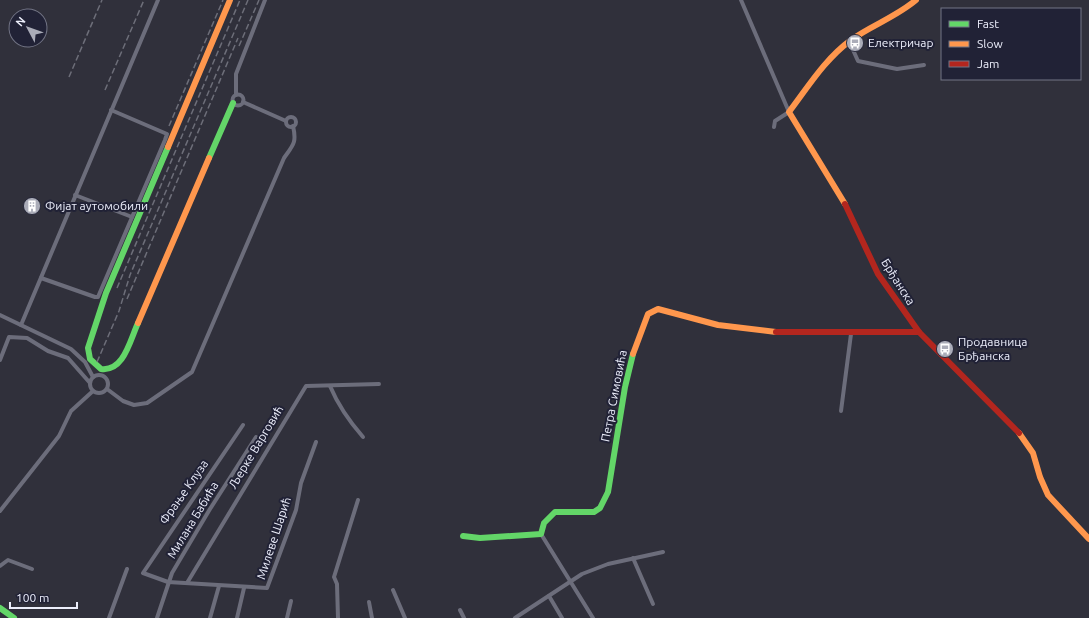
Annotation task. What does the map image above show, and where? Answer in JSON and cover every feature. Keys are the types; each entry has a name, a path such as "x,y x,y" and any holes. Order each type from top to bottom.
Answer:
{"street":[{"path":"21,325 158,0"},
{"path":"230,0 106,293 88,348 90,359 101,369 109,370 117,367 124,355 233,102 232,99 236,95 236,74 265,0"},
{"name":"Брђанска","path":"742,0 788,112 819,159 848,208 878,274 898,304 920,332 969,384 1015,427 1033,453 1040,477 1048,495 1089,539"},
{"path":"774,127 775,121 788,112 819,72 849,41 898,13 916,0"},
{"path":"849,41 858,61 897,69 924,65"},
{"path":"236,95 241,96 243,102 286,121 289,126 293,126"},
{"path":"233,102 239,106 243,102"},
{"path":"40,278 95,297 98,296 132,217 167,134 111,110"},
{"path":"107,389 123,401 134,405 147,403 192,372 284,158 295,143 296,138 293,126 296,122 294,118 290,118 286,121"},
{"path":"76,195 132,217"},
{"name":"Петра Симовића","path":"541,534 544,523 555,512 594,512 600,508 608,492 625,388 634,350 648,314 658,310 705,323 757,330 851,334 920,332"},
{"path":"0,315 71,348 85,362 94,377"},
{"path":"842,411 851,334"},
{"path":"0,360 9,337 26,338 48,351 68,358 90,382 93,391"},
{"path":"90,382 94,377 102,375 106,378 108,384 107,389 102,393 93,391"},
{"name":"Љерке Варговић","path":"187,583 306,386 379,384"},
{"path":"330,386 350,423 363,437"},
{"path":"0,511 59,436 71,411 93,391"},
{"name":"Фрање Клуза","path":"143,573 243,425"},
{"name":"Милана Бабића","path":"157,618 168,582 210,509 256,437"},
{"name":"Милеве Шарић","path":"143,573 168,582 244,588 267,588 296,510 301,483 316,442"},
{"path":"338,618 337,584 334,577 358,500"},
{"path":"462,536 480,538 541,534 593,618"},
{"path":"515,618 582,574 608,564 663,552"},
{"path":"633,558 653,604"},
{"path":"0,566 8,560 32,569"},
{"path":"109,618 127,569"},
{"path":"210,618 219,586"},
{"path":"237,618 244,588"},
{"path":"393,590 405,618"},
{"path":"548,596 562,618"},
{"path":"287,618 291,601"},
{"path":"369,602 372,618"},
{"path":"0,608 14,618"},
{"path":"460,610 464,618"}],"railway":[{"path":"69,77 102,0"},
{"path":"105,90 144,0"},
{"path":"169,126 223,0"},
{"path":"117,288 240,0"},
{"path":"97,362 119,311 130,275 248,0"},
{"path":"239,46 259,0"},
{"path":"127,299 238,38"}],"traffic: fast":[{"path":"209,158 233,103"},
{"path":"138,323 125,354 115,365 109,369 101,369 90,359 88,348 106,293 168,147"},
{"path":"463,536 480,538 541,534 544,523 555,512 594,512 600,508 608,492 625,387 633,354"},
{"path":"0,608 14,618"}],"traffic: slow":[{"path":"168,147 230,0"},
{"path":"845,204 789,112 817,74 833,56 851,40 916,0"},
{"path":"138,323 209,158"},
{"path":"633,354 648,314 658,309 718,325 776,332"},
{"path":"1019,433 1033,453 1040,477 1048,495 1089,539"}],"traffic: jam":[{"path":"845,204 878,274 919,332 1019,433"},
{"path":"776,332 919,332"}],"place":[{"name":"Електричар","path":"855,43"},
{"name":"Фијат аутомобили","path":"32,206"},
{"name":"Продавница Брђанска","path":"945,349"}]}
